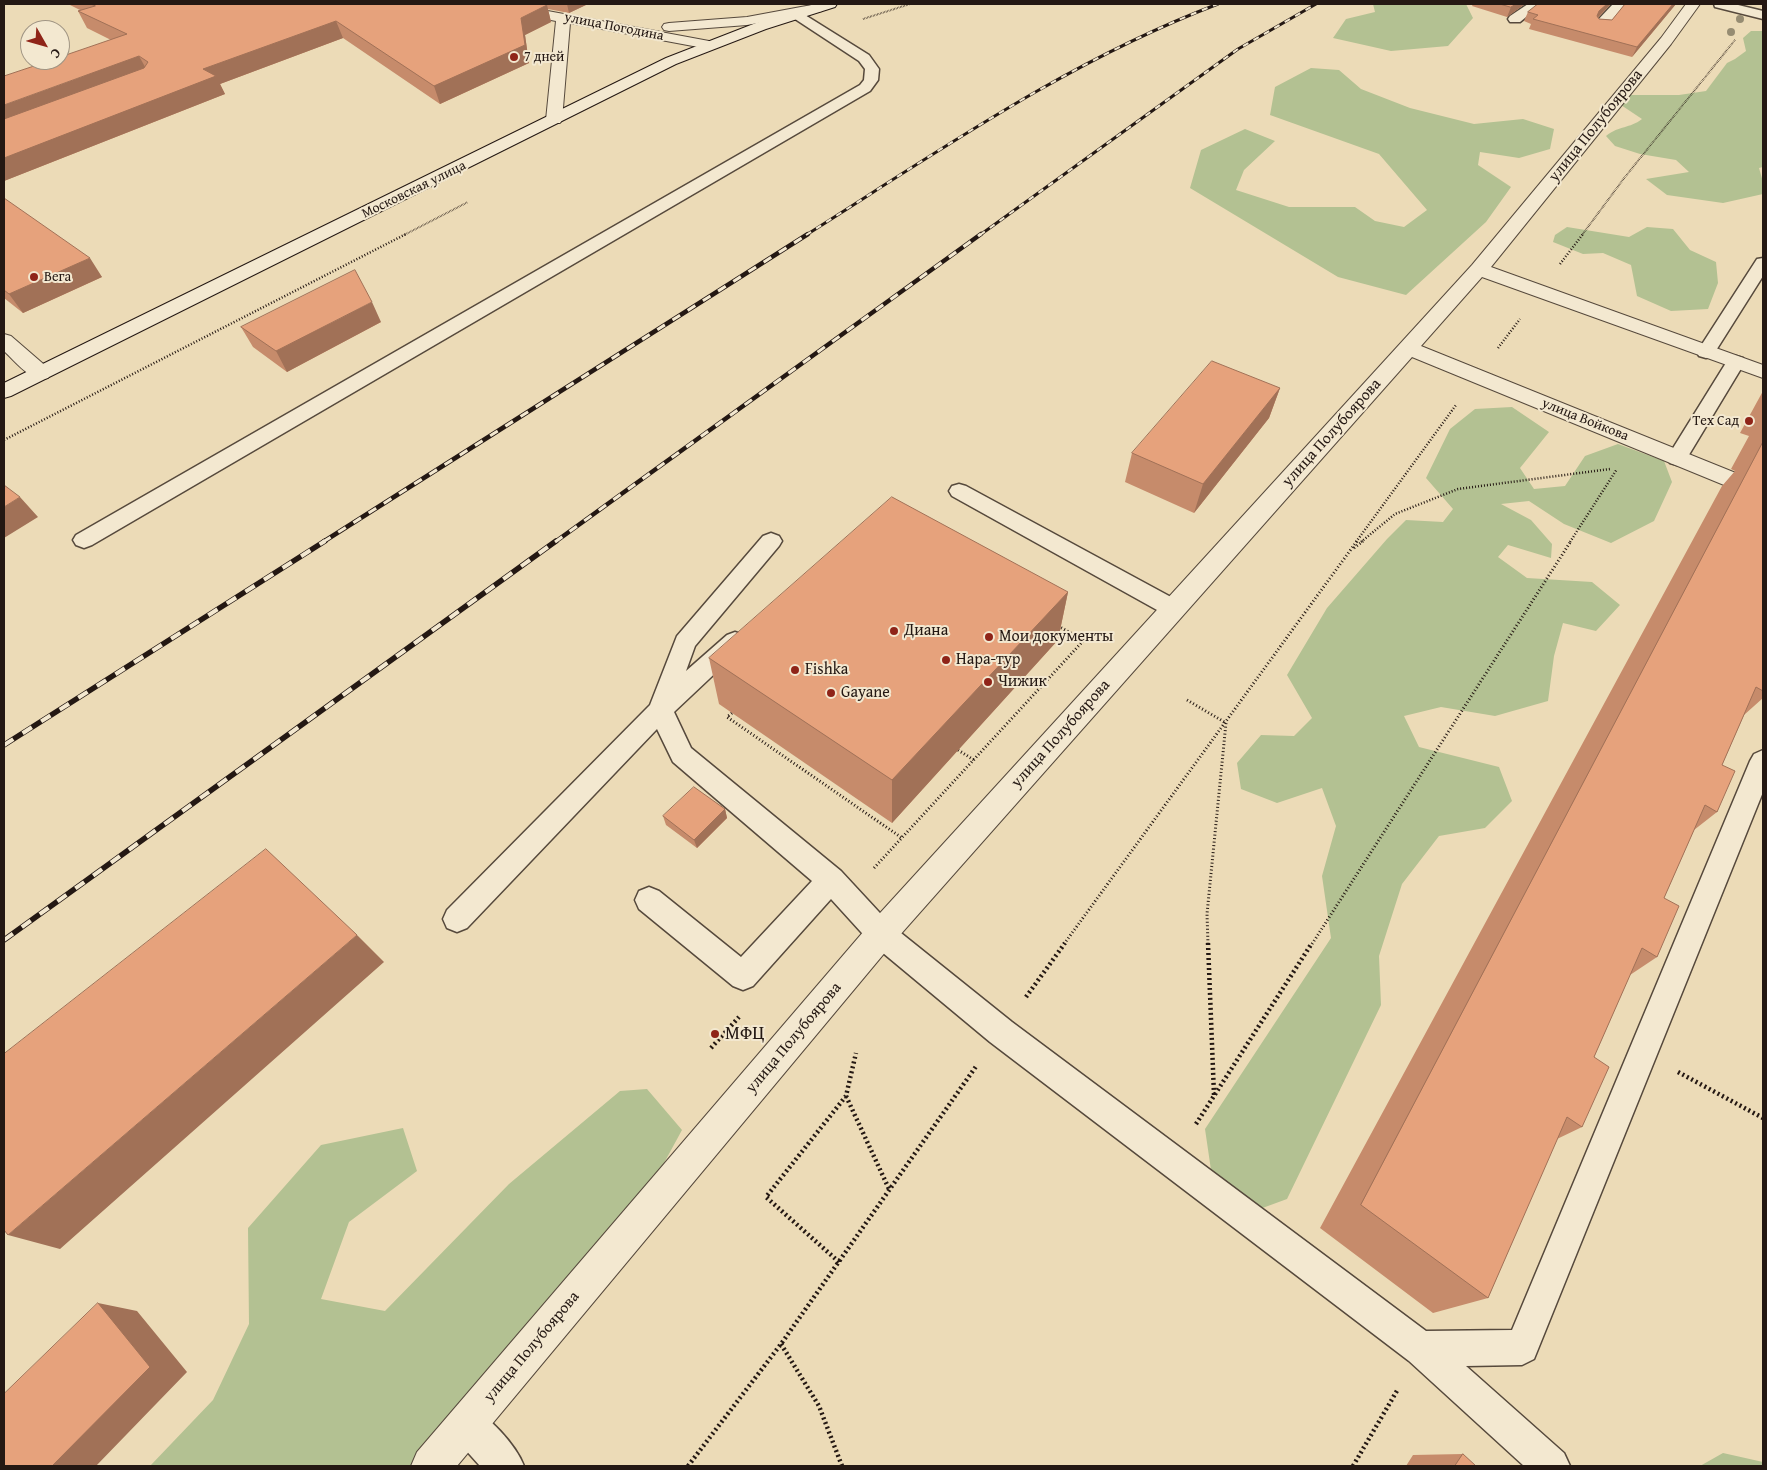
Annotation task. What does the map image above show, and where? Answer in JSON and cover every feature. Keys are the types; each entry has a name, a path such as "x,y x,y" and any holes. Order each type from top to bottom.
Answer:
{"street":[{"name":"улица Погодина","path":"489,4 709,45"},
{"name":"улица Полубоярова","path":"431,1466 881,934 1174,610 1478,269 1666,41 1692,4"},
{"path":"602,24 711,25 766,18 827,5"},
{"name":"Московская улица","path":"4,391 652,70 709,45 827,5"},
{"path":"554,120 563,18"},
{"path":"1478,269 1763,372"},
{"path":"4,340 41,373"},
{"name":"улица Войкова","path":"1408,348 1763,492"}],"lane":[{"path":"1515,19 1536,4"},
{"path":"1601,25 1620,4"},
{"path":"1720,4 1761,14"},
{"path":"84,540 865,88 871,80 872,69 864,58 797,14"},
{"path":"1706,352 1763,263"},
{"path":"1677,458 1736,362"},
{"path":"959,491 1174,610"},
{"path":"771,542 685,642 660,710 682,755 840,888 881,934 1000,1032 1173,1160 1421,1349 1551,1466"},
{"path":"457,919 660,710 754,623"},
{"path":"1421,1349 1522,1347 1763,761"},
{"path":"649,900 743,976 840,888"},
{"path":"467,1424 506,1466"}],"path":[{"path":"825,32 910,4"},
{"path":"688,1466 781,1344 1000,1032 1477,376 1625,177 1761,14"},
{"path":"4,440 471,200"},
{"path":"1173,1160 1636,441"},
{"path":"1349,552 1395,514 1458,489 1618,468"},
{"path":"840,888 902,838 1084,640 1052,622"},
{"path":"1052,630 1056,625"},
{"path":"1187,700 1226,723"},
{"path":"732,713 727,718 902,838"},
{"path":"1214,1096 1207,914 1226,723"},
{"path":"958,750 974,760"},
{"path":"1642,1052 1763,1118"},
{"path":"839,1262 766,1198 846,1096 856,1053"},
{"path":"846,1096 889,1189"},
{"path":"781,1344 819,1406 842,1466"},
{"path":"1353,1466 1421,1349"}],"green space":[{"path":"1373,4 1466,4 1473,18 1448,46 1391,51 1333,38 1346,19 1375,12"},
{"path":"1751,31 1763,31 1763,167 1759,168 1763,182 1763,194 1723,203 1667,195 1646,179 1689,172 1676,160 1640,154 1615,146 1606,136 1642,119 1621,105 1628,95 1679,95 1706,91 1727,63 1746,51 1743,38"},
{"path":"1311,68 1339,70 1361,89 1410,108 1474,124 1523,119 1554,129 1550,149 1519,158 1480,152 1478,165 1511,187 1486,222 1406,295 1338,277 1190,188 1201,150 1245,129 1275,141 1244,170 1236,190 1289,207 1355,207 1375,221 1404,227 1427,210 1379,154 1270,115 1275,87"},
{"path":"1567,227 1629,237 1647,227 1673,229 1690,250 1716,262 1718,283 1708,309 1671,311 1637,296 1631,265 1603,253 1583,254 1553,242 1555,235"},
{"path":"1512,407 1549,432 1520,468 1534,489 1565,486 1585,456 1618,444 1664,461 1672,482 1654,521 1611,543 1564,524 1529,501 1501,504 1531,520 1552,544 1551,558 1508,545 1498,557 1527,578 1592,582 1620,605 1596,631 1563,623 1554,656 1548,701 1495,716 1441,707 1404,716 1419,747 1499,767 1512,801 1485,828 1439,836 1402,884 1379,956 1381,1005 1287,1199 1257,1210 1211,1170 1205,1129 1331,938 1322,876 1336,826 1322,788 1277,803 1241,789 1237,763 1261,735 1294,736 1312,718 1287,675 1327,608 1406,520 1443,522 1453,509 1426,478 1450,429 1475,409"},
{"path":"647,1089 682,1130 646,1196 412,1466 150,1466 213,1400 249,1324 248,1228 321,1145 403,1128 417,1171 349,1222 321,1299 385,1311 509,1184 620,1091"},
{"path":"1723,1453 1763,1462 1763,1466 1700,1466"}],"building":[{"path":"91,4 547,5 521,18 525,45 434,86 336,21 203,69 216,76 4,158 4,119 144,68 148,62 139,56 4,105 4,76 22,70 70,70 70,54 127,34 78,11 95,6"},
{"path":"1500,4 1516,4 1511,7"},
{"path":"1538,4 1607,4 1599,11 1597,16 1599,19 1612,20 1625,4 1673,4 1637,47 1533,19 1538,15 1528,12"},
{"path":"4,198 90,258 9,294 4,290"},
{"path":"355,270 372,302 276,351 241,327"},
{"path":"1212,361 1280,388 1203,484 1132,453"},
{"path":"1763,442 1763,691 1756,687 1722,765 1735,771 1717,812 1705,805 1664,898 1679,906 1657,957 1642,948 1594,1057 1609,1067 1582,1127 1567,1117 1488,1298 1361,1205"},
{"path":"4,485 20,497 4,507"},
{"path":"892,497 1068,592 892,780 709,658"},
{"path":"694,787 725,809 694,840 663,816"},
{"path":"266,849 357,935 8,1235 4,1230 4,1054"},
{"path":"98,1303 150,1367 52,1466 4,1466 4,1394"},
{"path":"1463,1454 1476,1466 1455,1466"}],"railway":[{"path":"806,235 1006,109 1110,52 1218,4"},
{"path":"980,235 1238,49 1316,4"},
{"path":"323,542 808,234"},
{"path":"555,542 981,234"},
{"path":"4,745 325,541"},
{"path":"4,940 556,541"}],"place":[{"name":"7 дней","path":"514,57"},
{"name":"Вега","path":"34,277"},
{"name":"Тех Сад","path":"1749,421"},
{"name":"Диана","path":"894,631"},
{"name":"Мои документы","path":"989,637"},
{"name":"Нара-тур","path":"946,660"},
{"name":"Fishka","path":"795,670"},
{"name":"Чижик","path":"988,682"},
{"name":"Gayane","path":"831,693"},
{"name":"МФЦ","path":"715,1034"}]}
